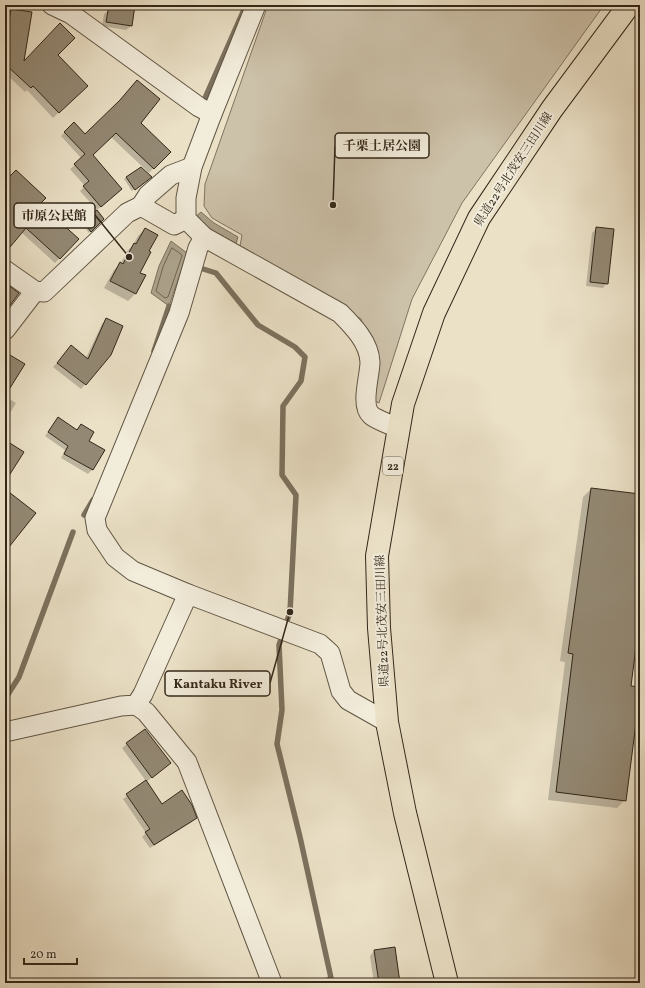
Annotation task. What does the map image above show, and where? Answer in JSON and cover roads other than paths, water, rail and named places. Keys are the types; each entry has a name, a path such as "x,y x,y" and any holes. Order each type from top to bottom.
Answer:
{"main road":[{"name":"県道22号北茂安三田川線","path":"447,983 405,813 387,722 379,628 377,556 403,404 434,313 479,218 552,109 629,5"}],"street":[{"path":"52,5 71,14 199,107 212,114"},
{"path":"256,5 192,167 186,198 186,219 204,238 340,313 352,324 363,339 370,361 366,405 371,415 399,428"},
{"path":"5,270 35,291 44,292 128,213 141,206 148,195 171,176 192,167"},
{"path":"141,206 174,225 186,219"},
{"path":"204,238 198,248 179,313 95,518 97,530 115,557 133,572 320,644 330,654 341,691 348,700 387,722"},
{"path":"5,330 35,291"},
{"path":"136,705 143,694 188,594"},
{"path":"5,732 121,706 136,705 146,712 187,762 272,983"}],"water":[{"path":"201,212 214,223 238,237 236,244 207,228 195,217"},
{"path":"171,241 187,253 169,306 151,293 159,266"}],"waterway":[{"path":"205,98 246,5"},
{"path":"200,268 216,273 258,325 295,347 305,357 301,381 283,406 282,475 296,495 290,612 279,645 282,710 277,744 300,837 331,978 323,983"},
{"path":"154,351 169,306"},
{"path":"84,515 93,500"},
{"path":"5,699 19,677 73,532"}],"place":[{"name":"千栗土居公園","path":"333,205"},
{"name":"市原公民館","path":"129,257"},
{"name":"Kantaku River","path":"290,612"}]}
